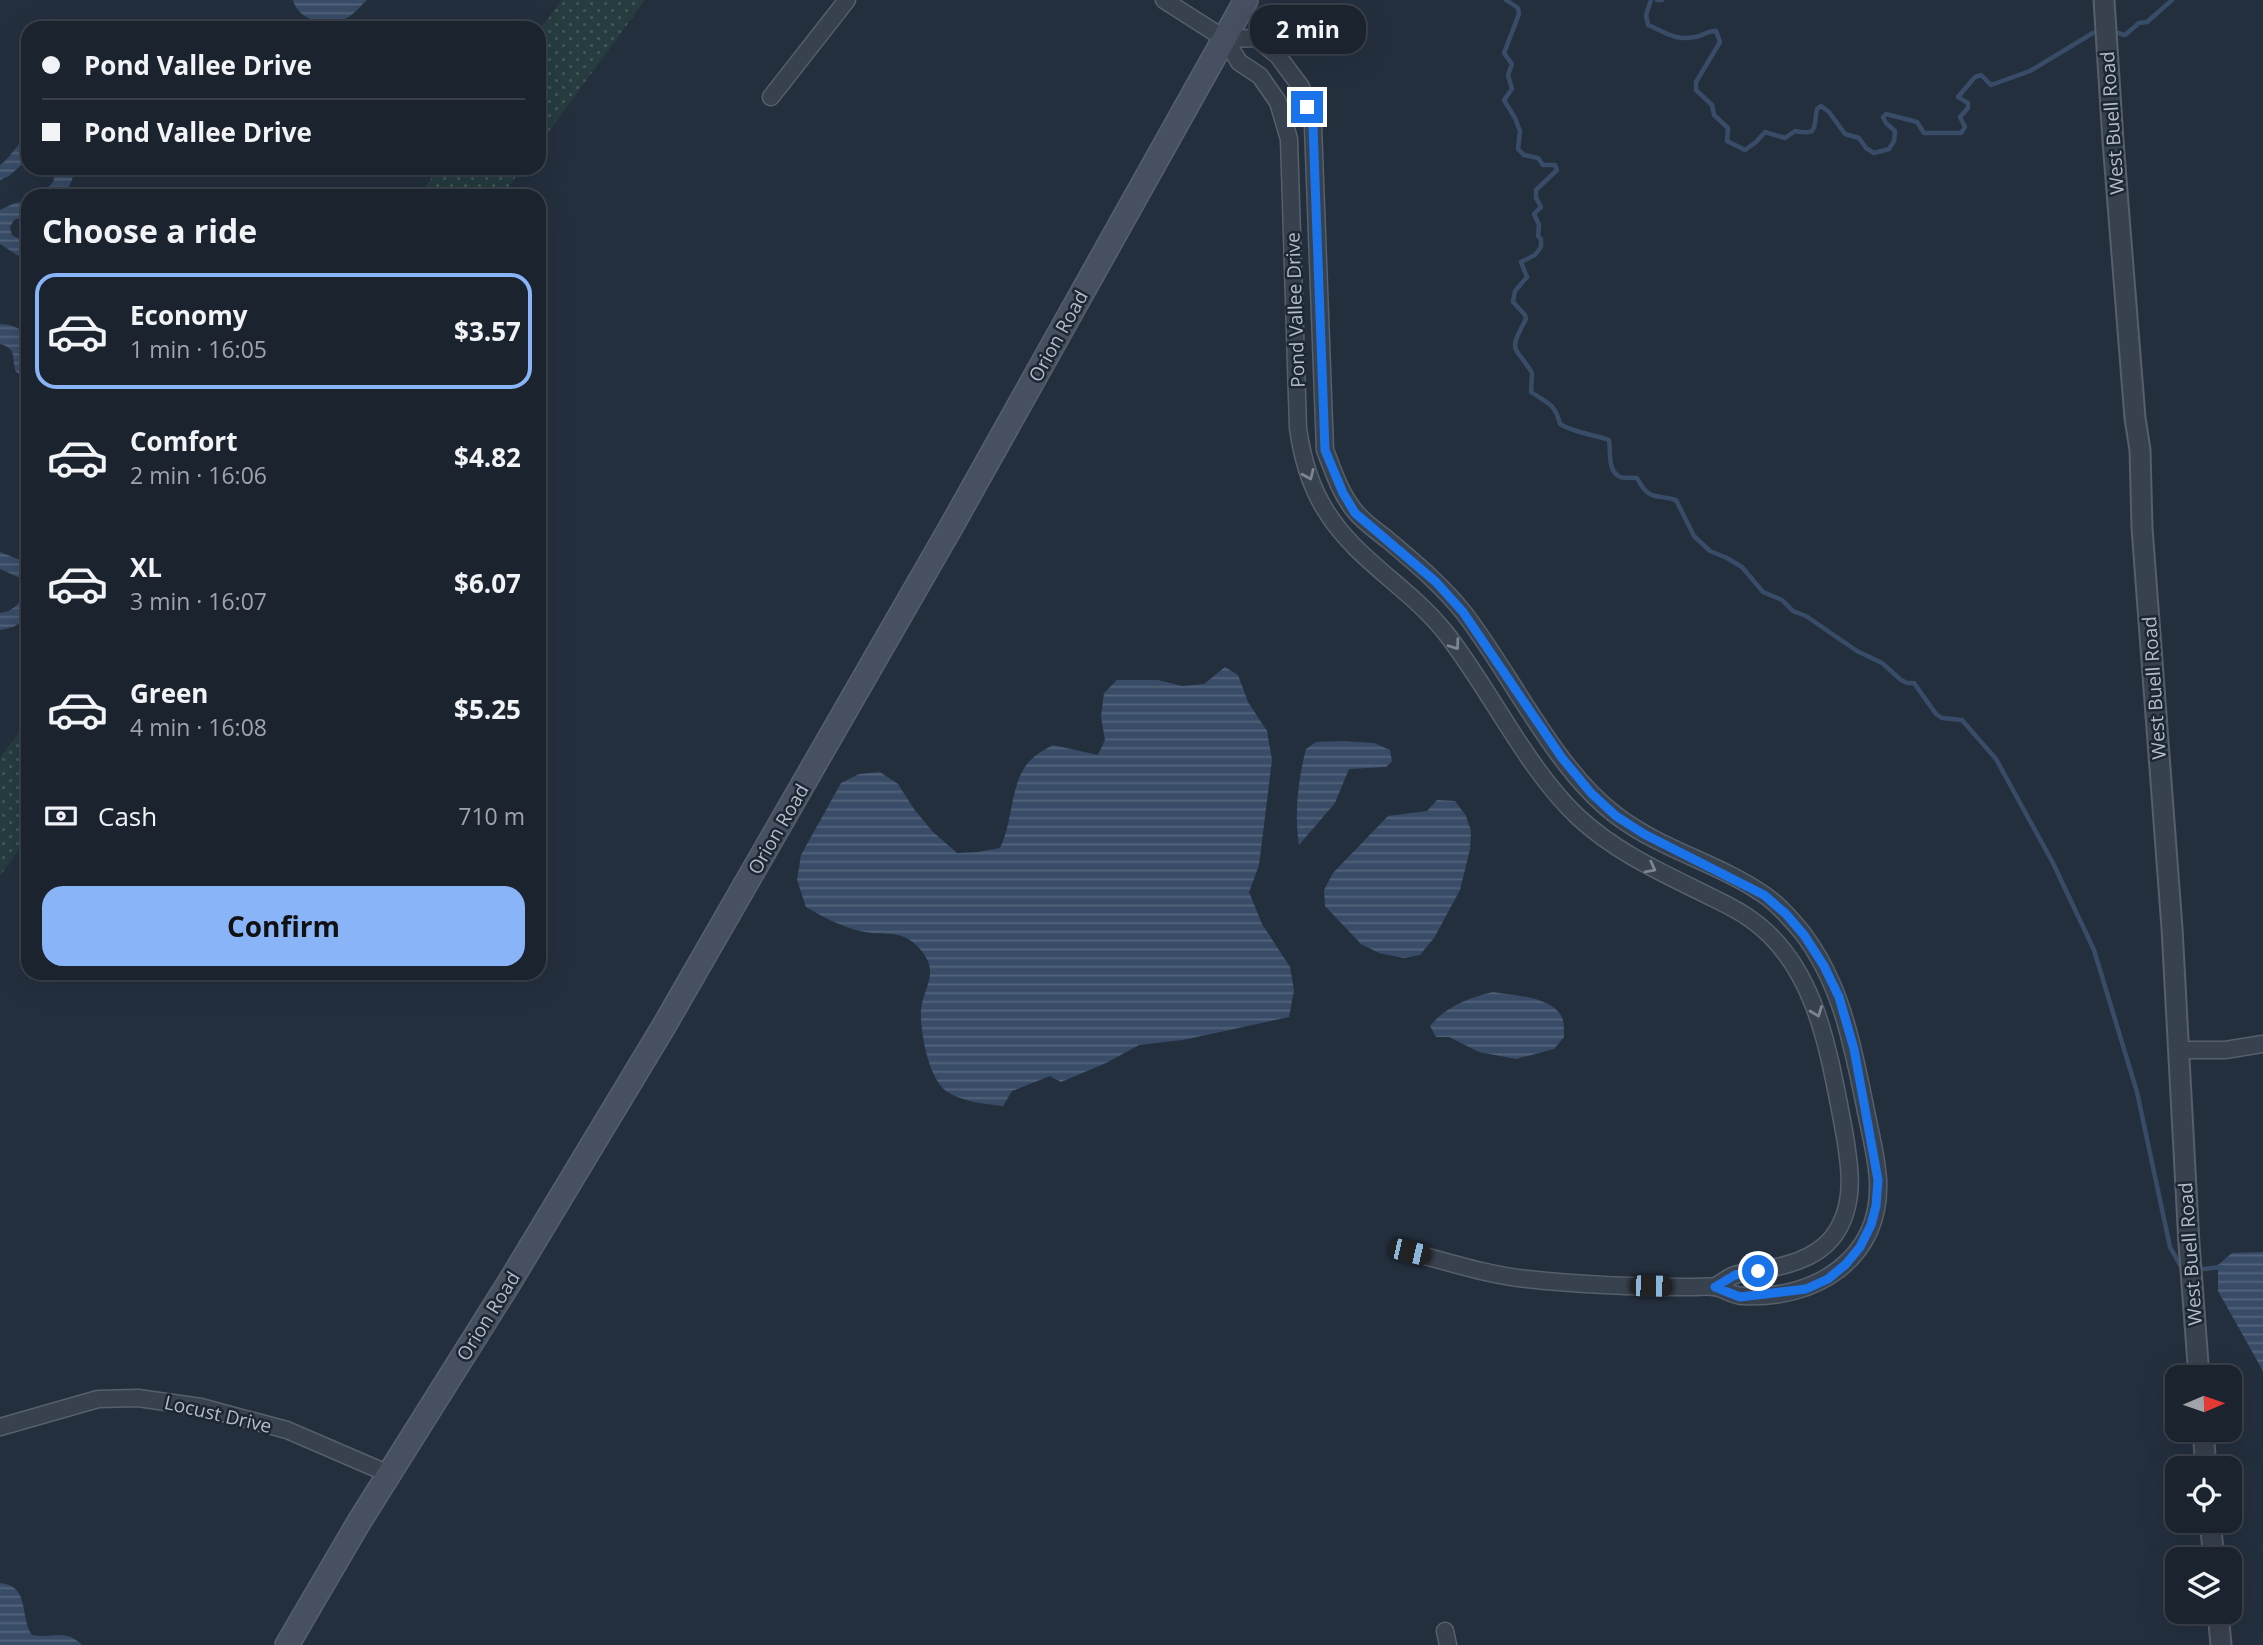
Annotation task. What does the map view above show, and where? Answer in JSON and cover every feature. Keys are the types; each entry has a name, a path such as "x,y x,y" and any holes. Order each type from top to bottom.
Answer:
{"main road":[{"name":"Orion Road","path":"287,1645 664,1026 951,527 1246,0"}],"street":[{"path":"771,97 847,0"},
{"path":"1164,0 1225,38"},
{"name":"West Buell Road","path":"2104,0 2135,418 2140,450 2142,528 2170,902 2198,1365"},
{"name":"Pond Vallee Drive","path":"1225,38 1256,38 1278,56 1301,87 1313,126 1325,450 1334,474 1355,513 1436,582 1463,612 1562,758 1591,793 1622,820 1644,834 1764,895 1786,914 1804,935 1824,966 1839,997 1854,1049 1878,1180 1874,1216 1860,1247 1846,1264 1828,1279 1806,1289 1740,1297 1715,1287 1523,1279 1410,1252"},
{"name":"Pond Vallee Drive","path":"1225,38 1239,62 1260,76 1273,94 1289,139 1300,438 1304,464 1325,510 1352,546 1420,603 1445,632 1544,778 1574,814 1610,844 1673,880 1749,918 1769,935 1802,979 1819,1014 1848,1154 1850,1191 1844,1218 1831,1239 1818,1251 1787,1265 1735,1275 1715,1287"},
{"path":"1273,94 1294,77"},
{"path":"1290,182 1315,181"},
{"path":"1300,438 1324,437"},
{"path":"1475,674 1496,659"},
{"path":"1610,844 1622,820"},
{"path":"2178,1050 2225,1050 2263,1044"},
{"path":"1829,1055 1854,1049"},
{"name":"Locust Drive","path":"0,1427 98,1399 138,1398 201,1406 287,1430 389,1474"},
{"path":"2219,1624 2221,1645"}],"green space":[{"path":"562,0 645,0 546,135 546,22"},
{"path":"434,175 517,175 507,189 423,189"},
{"path":"21,730 21,847 0,876 0,758"}],"water":[{"path":"293,0 367,0 350,16 338,21 317,21 296,8"},
{"path":"20,143 21,165 0,180 0,165"},
{"path":"55,175 73,175 68,189 47,189"},
{"path":"21,202 21,218 14,220 10,227 12,235 21,240 21,258 0,244 0,210"},
{"path":"0,324 21,331 21,374 16,372 12,351 0,344"},
{"path":"0,552 21,560 21,580 20,578 0,569"},
{"path":"21,598 21,622 0,630 0,613 17,604"},
{"path":"1225,667 1238,675 1248,702 1267,731 1272,760 1259,865 1249,892 1262,924 1290,967 1294,990 1289,1017 1183,1040 1139,1045 1106,1063 1061,1082 1050,1076 1012,1091 1003,1106 952,1095 934,1075 924,1041 921,1010 930,973 929,965 920,949 899,935 853,929 806,907 797,880 801,855 841,783 859,774 880,772 898,784 932,831 957,853 1000,848 1020,776 1034,757 1053,745 1098,755 1105,740 1101,717 1104,693 1117,680 1158,680 1182,686 1204,684"},
{"path":"1316,742 1374,743 1390,750 1392,761 1386,767 1349,769 1335,803 1299,845 1298,797 1306,749"},
{"path":"1437,800 1455,801 1466,816 1471,831 1470,849 1460,890 1434,938 1420,955 1404,958 1379,953 1361,944 1325,906 1324,890 1333,873 1388,816 1427,811"},
{"path":"1493,992 1533,998 1552,1006 1563,1020 1564,1037 1554,1049 1516,1059 1479,1052 1449,1037 1436,1037 1430,1026 1443,1013 1467,1000"},
{"path":"2263,1252 2263,1371 2218,1291 2218,1265 2232,1253"},
{"path":"0,1583 10,1585 20,1596 32,1635 64,1635 82,1645 0,1645"}],"waterway":[{"path":"1506,0 1518,8 1519,14 1504,53 1512,64 1508,75 1512,89 1504,100 1520,131 1518,149 1524,155 1538,158 1543,165 1555,165 1557,170 1536,190 1536,198 1541,207 1534,214 1539,225 1541,247 1535,255 1521,262 1527,277 1515,291 1513,302 1526,319 1515,344 1532,373 1531,392 1553,408 1560,424 1609,440 1611,466 1616,474 1622,478 1637,478 1649,493 1676,500 1694,536 1710,551 1742,567 1763,592 1782,600 1793,611 1806,616 1857,651 1882,663 1901,680 1914,683 1936,714 1942,718 1962,720 1996,759 2053,863 2094,950 2137,1092 2170,1247 2183,1270"},
{"path":"1651,0 1646,15 1648,25 1682,38 1716,31 1720,42 1696,82 1696,90 1712,105 1714,115 1728,128 1727,141 1745,150 1765,132 1785,138 1795,131 1812,131 1817,109 1821,106 1829,112 1845,134 1859,138 1866,148 1874,153 1889,149 1894,141 1895,131 1886,123 1883,117 1886,114 1917,122 1924,133 1961,133 1965,127 1960,117 1968,108 1968,103 1958,97 1975,77 1981,75 1991,85 2030,71 2093,33"},
{"path":"1657,0 1662,0"},
{"path":"2118,33 2125,35 2139,23 2147,22 2172,0"},
{"path":"2204,1269 2221,1267"}],"route":[{"path":"1307,107 1313,126 1325,450 1343,493 1355,513 1436,582 1463,612 1562,758 1591,793 1616,816 1644,834 1764,895 1786,914 1804,935 1824,966 1839,997 1854,1049 1878,1180 1871,1225 1860,1247 1846,1264 1828,1279 1806,1289 1740,1297 1715,1287 1735,1275 1758,1271"}]}
